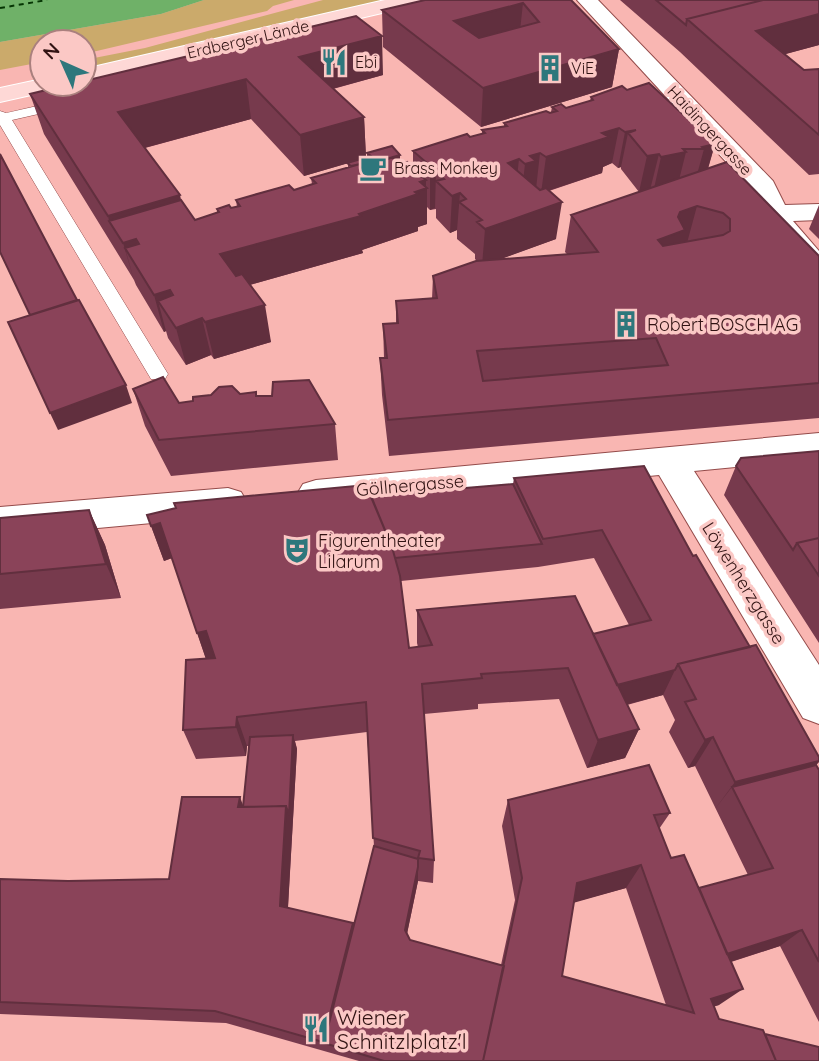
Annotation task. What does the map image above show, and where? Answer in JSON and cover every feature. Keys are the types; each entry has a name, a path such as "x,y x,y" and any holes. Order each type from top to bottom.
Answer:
{"main road":[{"name":"Erdberger Lände","path":"98,73 412,0"},
{"path":"1,109 28,95"}],"street":[{"name":"Haidingergasse","path":"587,0 764,187 773,214 784,232 819,268"},
{"path":"773,214 819,212"},
{"name":"Göllnergasse","path":"0,522 819,446"},
{"name":"Löwenherzgasse","path":"669,461 819,704"}],"lane":[{"path":"79,101 1,109 158,374"}],"shaded area":[{"path":"0,0 204,0 161,14 80,28 28,28 28,37 0,42"},
{"path":"204,0 294,0 273,6 267,11 98,51 98,28 80,28 161,14"},
{"path":"323,0 384,0 98,67 98,57 145,48"},
{"path":"28,37 28,65 0,70 0,42"}],"building":[{"path":"425,0 571,0 619,49 483,88 382,10","holes":["523,3 539,22 479,38 454,21"]},
{"path":"656,0 763,0 687,19 686,25"},
{"path":"763,0 819,0 819,14 756,31 804,70 819,69 819,135 687,19"},
{"path":"356,16 382,36 299,57 364,117 300,135 246,79 118,112 180,195 108,216 33,98 98,98 98,78"},
{"path":"649,83 715,144 702,147 704,149 683,149 686,152 661,157 659,154 647,156 628,133 636,130 625,132 619,128 602,133 609,137 546,157 540,153 530,156 536,161 525,164 519,159 508,163 540,190 546,188 562,202 485,229 477,222 482,220 459,202 466,199 460,193 452,196 436,181 444,179 436,172 430,173 421,165 427,163 413,151 467,134 470,137 485,133 482,130 507,126 504,123 546,111 557,111 552,107 561,104 566,108 593,100 591,97 622,86 627,90"},
{"path":"392,146 400,155 363,166 351,166 347,163 371,156 367,153"},
{"path":"0,154 77,300 30,315 0,252"},
{"path":"393,157 401,164 407,162 413,168 407,170 414,177 420,175 426,180 420,182 427,188 415,192 418,194 359,214 361,216 220,254 236,276 242,274 265,305 205,322 202,318 176,328 158,301 173,295 170,290 154,295 125,248 139,244 136,239 123,243 109,221 181,200 195,220 219,212 217,209 229,205 231,208 240,206 236,200 289,185 294,190 316,183 311,178 360,164 365,168"},
{"name":"Robert BOSCH AG","path":"727,162 819,256 819,383 388,420 380,358 387,358 383,324 398,323 396,301 437,298 433,276 476,261 598,252 571,215","holes":["697,206 723,213 730,219 730,231 723,235 663,246 658,240 685,230 678,217 680,212","656,338 668,365 483,381 477,351"]},
{"path":"79,300 126,385 50,413 8,322"},
{"path":"163,377 179,403 193,401 193,397 211,395 219,387 232,386 240,394 256,392 256,396 272,396 273,382 309,380 335,424 159,440 133,389"},
{"path":"819,451 819,538 797,543 793,550 736,466 741,458"},
{"path":"644,466 693,556 696,555 750,647 678,664 675,670 617,685 593,634 651,620 602,530 543,539 514,478"},
{"path":"513,484 542,544 395,558 371,496"},
{"path":"366,485 392,547 400,576 409,648 432,645 417,610 575,596 639,729 598,740 568,668 481,674 482,678 422,684 434,860 418,858 420,851 373,838 366,702 237,717 236,727 183,730 186,660 215,658 206,631 197,633 160,523 151,526 147,515 176,508 174,503"},
{"path":"89,510 106,564 0,574 0,518"},
{"path":"819,538 819,576 797,543"},
{"path":"756,645 819,761 735,782 713,737 705,740 685,702 696,699 678,664"},
{"path":"293,735 289,815 286,806 243,807 250,737"},
{"path":"649,765 670,813 654,815 671,858 684,855 743,989 711,999 719,1019 763,1030 776,1061 483,1061 522,878 508,800","holes":["641,865 694,1013 562,976 577,883"]},
{"path":"816,765 819,770 819,962 802,930 727,954 699,888 773,868 732,787"},
{"path":"182,797 240,797 238,807 286,806 280,906 353,923 323,1042 215,1011 0,1002 0,879 169,879"},
{"path":"374,846 418,859 405,930 410,940 504,966 483,1061 384,1061 324,1043"},
{"path":"765,1034 819,1047 819,1061 776,1061"}],"ferry route":[{"path":"0,8 47,0"}],"place":[{"name":"Ebi","path":"334,62"},
{"name":"ViE","path":"550,68"},
{"name":"Brass Monkey","path":"373,168"},
{"name":"Robert BOSCH AG","path":"626,324"},
{"name":"Figurentheater Lilarum","path":"297,550"},
{"name":"Wiener Schnitzlplatz'l","path":"316,1029"}]}
